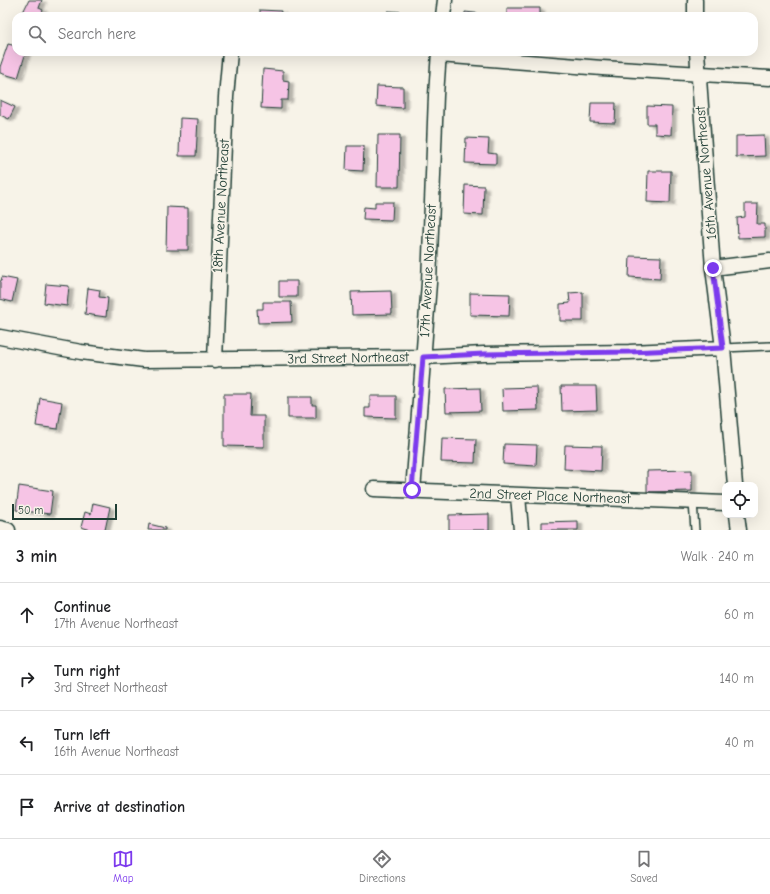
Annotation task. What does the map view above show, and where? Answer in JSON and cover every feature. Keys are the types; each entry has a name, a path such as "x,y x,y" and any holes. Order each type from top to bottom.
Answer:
{"street":[{"path":"444,12 445,0"},
{"path":"694,0 695,12"},
{"name":"18th Avenue Northeast","path":"215,360 226,105 230,56"},
{"name":"17th Avenue Northeast","path":"412,490 429,283 439,56"},
{"path":"462,56 602,68 770,78"},
{"name":"16th Avenue Northeast","path":"697,56 713,268 723,348 735,482"},
{"path":"713,268 770,261"},
{"name":"3rd Street Northeast","path":"0,337 81,352 139,359 215,360 423,357 723,348"},
{"name":"2nd Street Place Northeast","path":"374,489 518,496 722,503"},
{"path":"518,496 521,530"},
{"path":"738,518 739,530"},
{"path":"0,528 8,530"}],"lane":[{"name":"3rd Street Northeast","path":"723,348 770,346"},
{"path":"693,502 695,530"}],"building":[{"path":"29,0 42,0 39,8 43,10 42,12 23,12"},
{"path":"507,8 540,8 540,12 507,12"},
{"path":"260,10 281,11 281,12 260,12"},
{"path":"388,11 409,12 388,12"},
{"path":"8,44 12,45 12,56 25,56 18,78 0,73 0,67"},
{"path":"263,69 283,71 283,80 289,81 288,100 281,100 281,109 261,108"},
{"path":"377,86 403,87 403,108 376,106"},
{"path":"0,100 15,107 9,119 0,115"},
{"path":"591,103 616,103 615,123 590,122"},
{"path":"647,106 672,107 671,135 655,134 655,124 647,124"},
{"path":"180,118 198,119 196,156 179,156"},
{"path":"378,135 400,135 399,187 377,187"},
{"path":"764,135 765,156 736,157 736,136"},
{"path":"466,138 489,139 488,153 496,154 496,164 465,163"},
{"path":"347,146 364,146 363,171 346,170"},
{"path":"648,171 671,171 670,203 647,202"},
{"path":"465,185 484,186 483,215 464,214"},
{"path":"375,202 393,202 392,220 363,219 364,207 375,208"},
{"path":"745,204 758,204 757,224 765,224 765,237 738,238 737,218 745,217"},
{"path":"167,207 188,208 188,250 166,250"},
{"path":"630,256 661,257 660,279 629,277"},
{"path":"2,277 17,280 12,302 0,299 0,281"},
{"path":"279,281 297,281 297,297 279,297"},
{"path":"46,284 69,286 67,306 44,303"},
{"path":"88,288 100,290 99,297 108,298 106,317 85,314"},
{"path":"391,291 392,314 352,315 351,292"},
{"path":"583,292 583,321 560,321 560,304 570,303 569,293"},
{"path":"470,293 510,294 509,316 470,315"},
{"path":"263,302 291,302 292,322 258,323 257,309 263,309"},
{"path":"561,386 596,386 597,410 562,411"},
{"path":"537,387 538,410 503,411 502,388"},
{"path":"480,388 481,411 446,412 445,389"},
{"path":"224,394 251,394 250,416 264,416 264,447 224,446"},
{"path":"370,396 396,396 396,418 365,417 365,408 370,408"},
{"path":"288,397 312,397 312,405 316,405 316,418 288,418"},
{"path":"40,398 62,402 58,429 36,426"},
{"path":"442,438 476,439 475,463 441,462"},
{"path":"504,444 537,445 536,466 503,464"},
{"path":"565,445 602,446 601,471 564,469"},
{"path":"692,470 692,491 647,492 647,471"},
{"path":"19,486 53,491 50,514 16,510"},
{"path":"93,503 110,507 105,530 91,530 81,527 85,512 91,514"},
{"path":"489,514 489,530 449,530 449,515"},
{"path":"578,521 578,530 542,530 542,522"},
{"path":"149,524 165,528 165,530 148,530"}],"route":[{"path":"412,490 423,357 723,348 713,268"}]}
